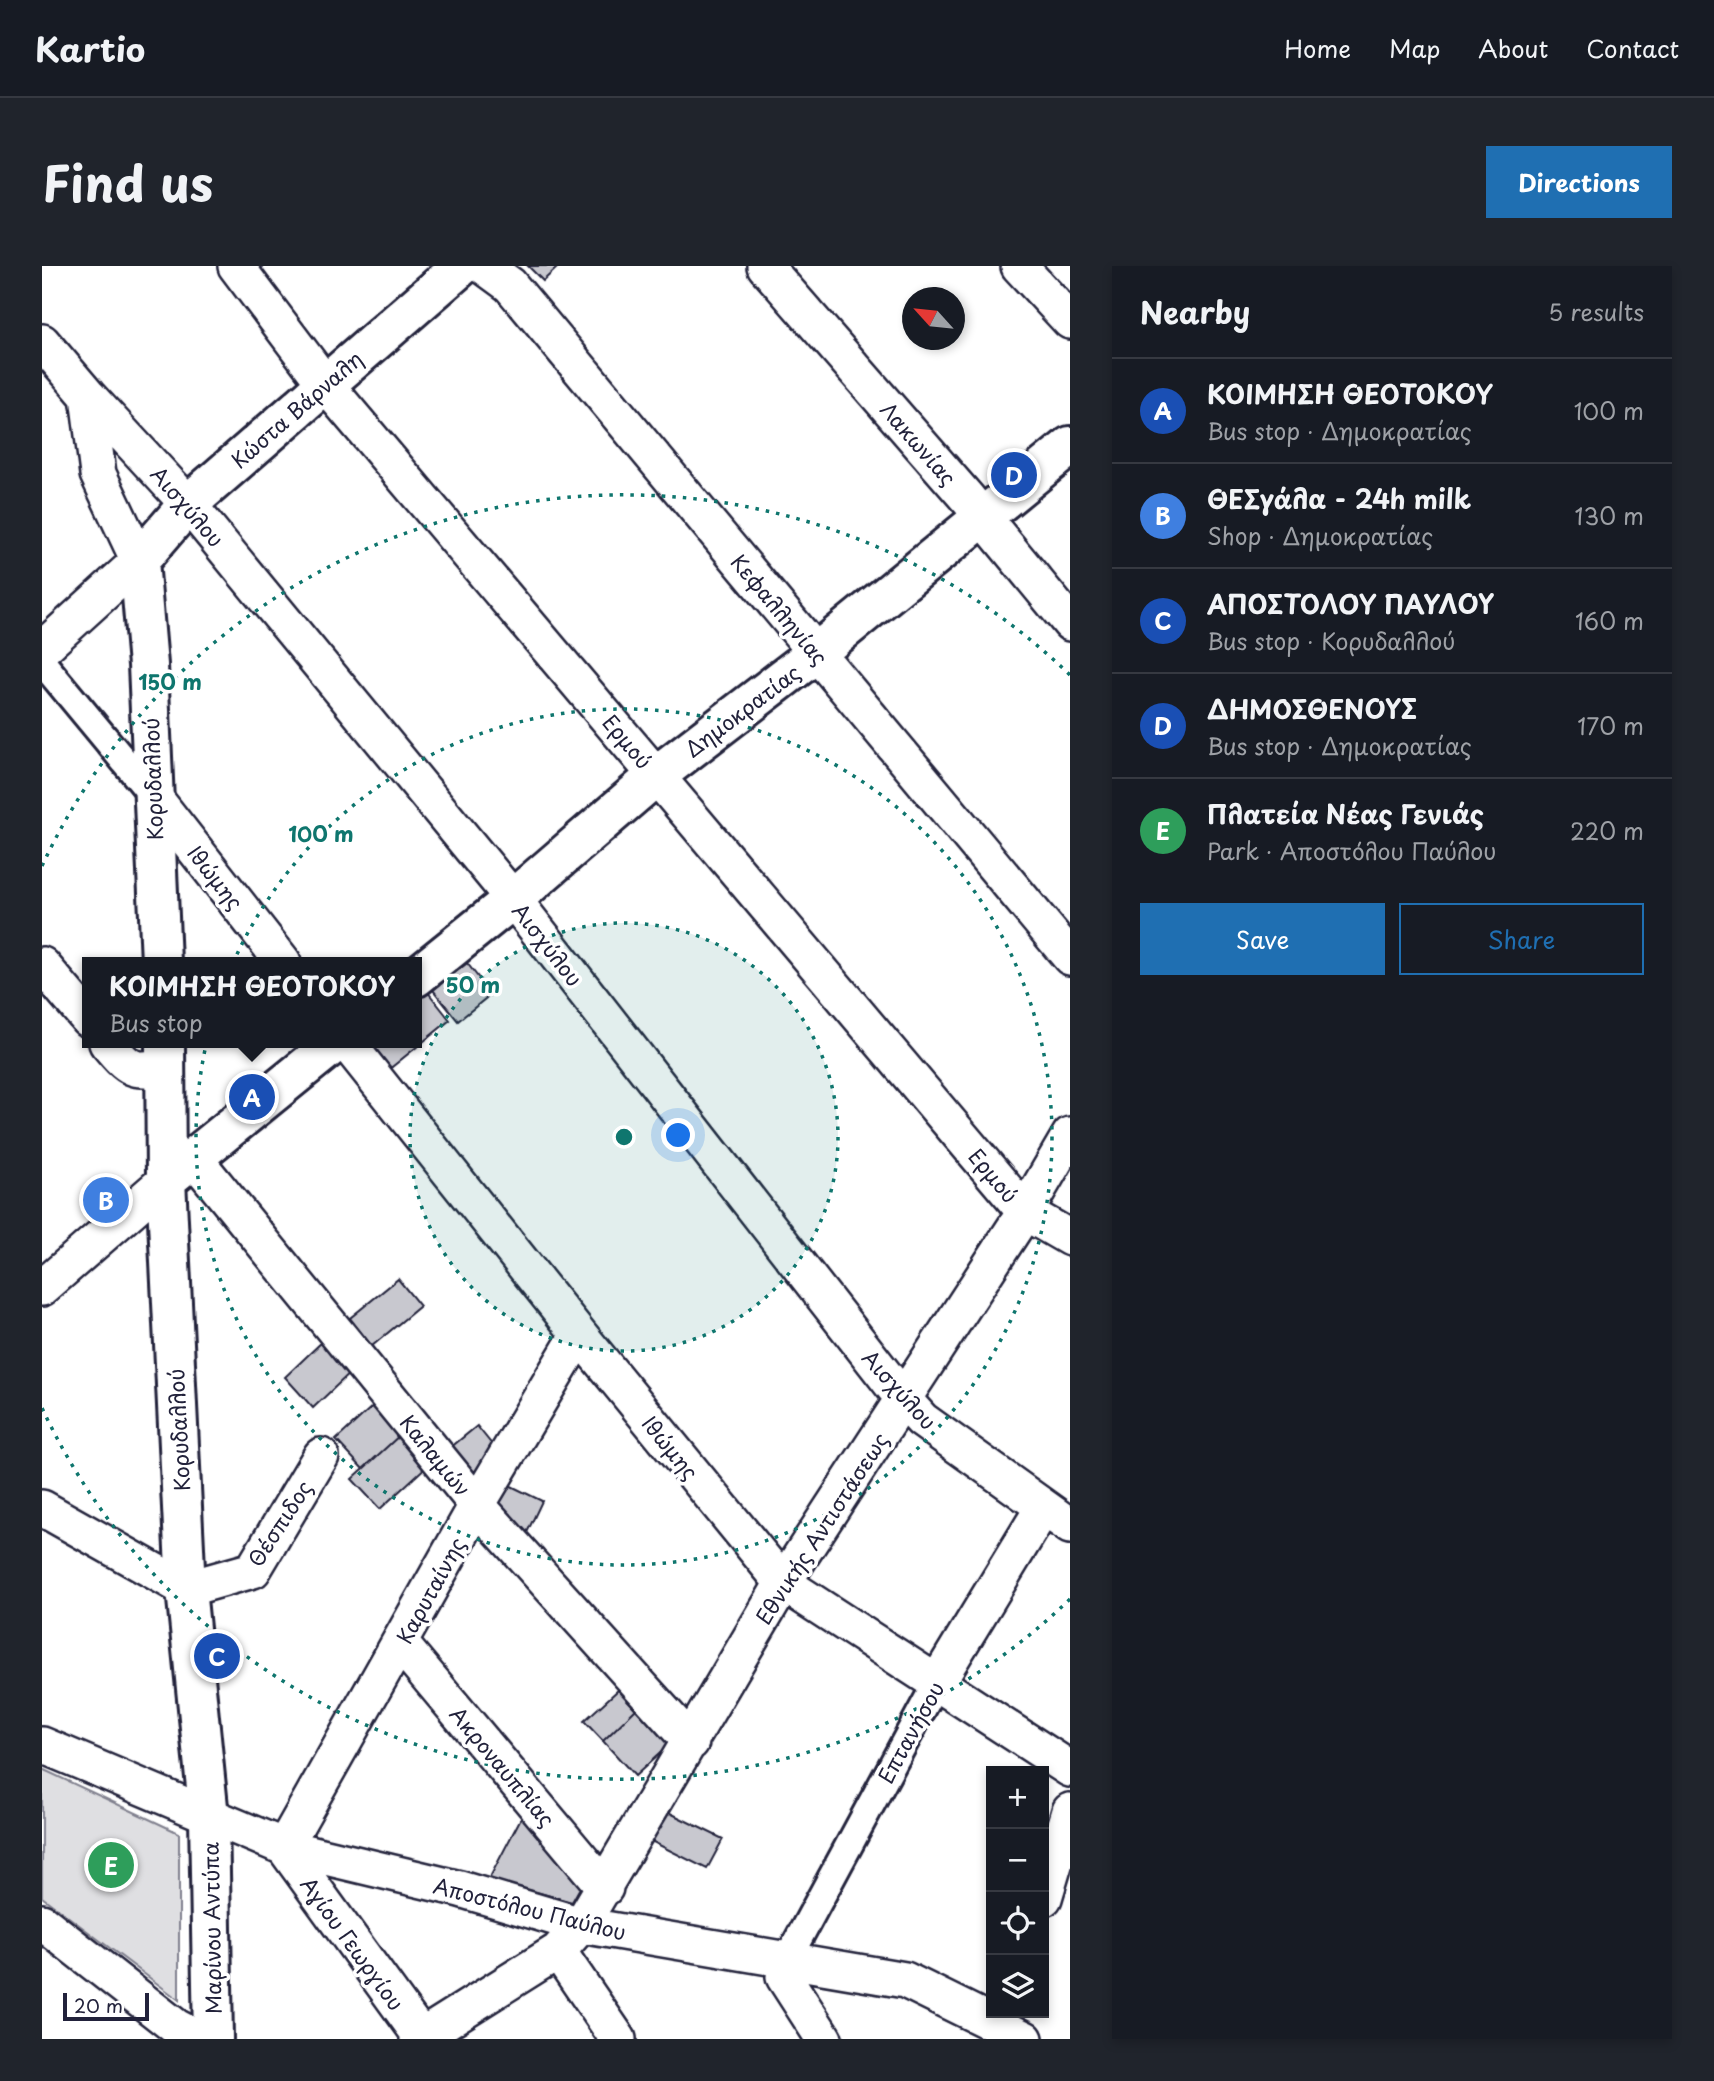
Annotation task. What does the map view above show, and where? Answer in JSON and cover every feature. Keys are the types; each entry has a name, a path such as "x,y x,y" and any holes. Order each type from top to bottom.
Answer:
{"street":[{"name":"Ερμού","path":"236,266 325,384 1025,1212"},
{"name":"Κώστα Βάρναλη","path":"139,561 188,503 462,266"},
{"name":"Κεφαλληνίας","path":"484,266 510,285 1070,957"},
{"name":"Λακωνίας","path":"765,266 983,517 1070,623"},
{"path":"1019,266 1070,321"},
{"name":"Αισχύλου","path":"42,342 88,396 188,503 513,899 904,1400 922,1420 1056,1517"},
{"name":"Κορυδαλλού","path":"88,396 98,474 139,561 148,665 161,957"},
{"name":"Δημοκρατίας","path":"422,972 513,899 657,775 816,653 1070,446"},
{"path":"42,649 139,561"},
{"name":"Ιθώμης","path":"42,663 153,796 279,957"},
{"path":"42,965 82,1012"},
{"path":"112,1048 132,1068 142,1071 166,1054"},
{"path":"49,1269 180,1169 329,1048"},
{"name":"Ιθώμης","path":"351,1048 579,1334 783,1583 1070,1769"},
{"name":"Κορυδαλλού","path":"166,1054 180,1169 186,1589 209,1817"},
{"name":"Εθνικής Αντιστάσεως","path":"421,2038 558,1951 581,1925 783,1583 1025,1212 1070,1135"},
{"name":"Καλαμών","path":"180,1169 691,1742"},
{"path":"1025,1212 1070,1237"},
{"name":"Καρυταίνης","path":"284,1847 477,1505 579,1334"},
{"name":"Θέσπιδος","path":"186,1589 253,1570 321,1456"},
{"path":"42,1508 186,1589"},
{"name":"Επτανήσου","path":"787,1960 936,1684 1056,1517"},
{"name":"Ακροναυπλίας","path":"400,1643 605,1888"},
{"name":"Αποστόλου Παύλου","path":"42,1745 284,1847 460,1889 581,1925 905,1980 1013,2026"},
{"path":"1046,1892 1070,1811"},
{"name":"Μαρίνου Αντύπα","path":"209,1817 213,2039"},
{"name":"Αγίου Γεωργίου","path":"284,1847 421,2038"},
{"path":"42,1922 176,2027 199,2039"},
{"path":"558,1951 618,2039"},
{"path":"787,1960 784,1977 824,2039"}],"shaded area":[{"path":"42,1769 179,1833 179,2000 42,1897"}],"building":[{"path":"528,266 559,266 543,281"},
{"path":"467,963 491,994 458,1021 433,990"},
{"path":"427,991 450,1020 422,1043 422,995"},
{"path":"366,1048 415,1048 382,1075"},
{"path":"398,1279 420,1306 372,1346 350,1318"},
{"path":"324,1340 353,1370 313,1408 285,1377"},
{"path":"374,1405 401,1434 363,1469 336,1440"},
{"path":"477,1426 497,1451 480,1486 450,1448"},
{"path":"401,1434 429,1464 380,1509 352,1479"},
{"path":"503,1482 542,1501 524,1539 493,1504"},
{"path":"618,1690 636,1709 603,1741 584,1721"},
{"path":"636,1709 669,1745 635,1776 603,1741"},
{"path":"666,1811 723,1839 707,1869 651,1841"},
{"path":"522,1816 582,1884 572,1902 489,1879"}],"place":[{"name":"ΔΗΜΟΣΘΕΝΟΥΣ","path":"1014,475"},
{"name":"ΚΟΙΜΗΣΗ ΘΕΟΤΟΚΟΥ","path":"252,1097"},
{"name":"ΘΕΣγάλα - 24h milk","path":"106,1200"},
{"name":"ΑΠΟΣΤΟΛΟΥ ΠΑΥΛΟΥ","path":"217,1656"},
{"name":"Πλατεία Νέας Γενιάς","path":"111,1865"}]}
